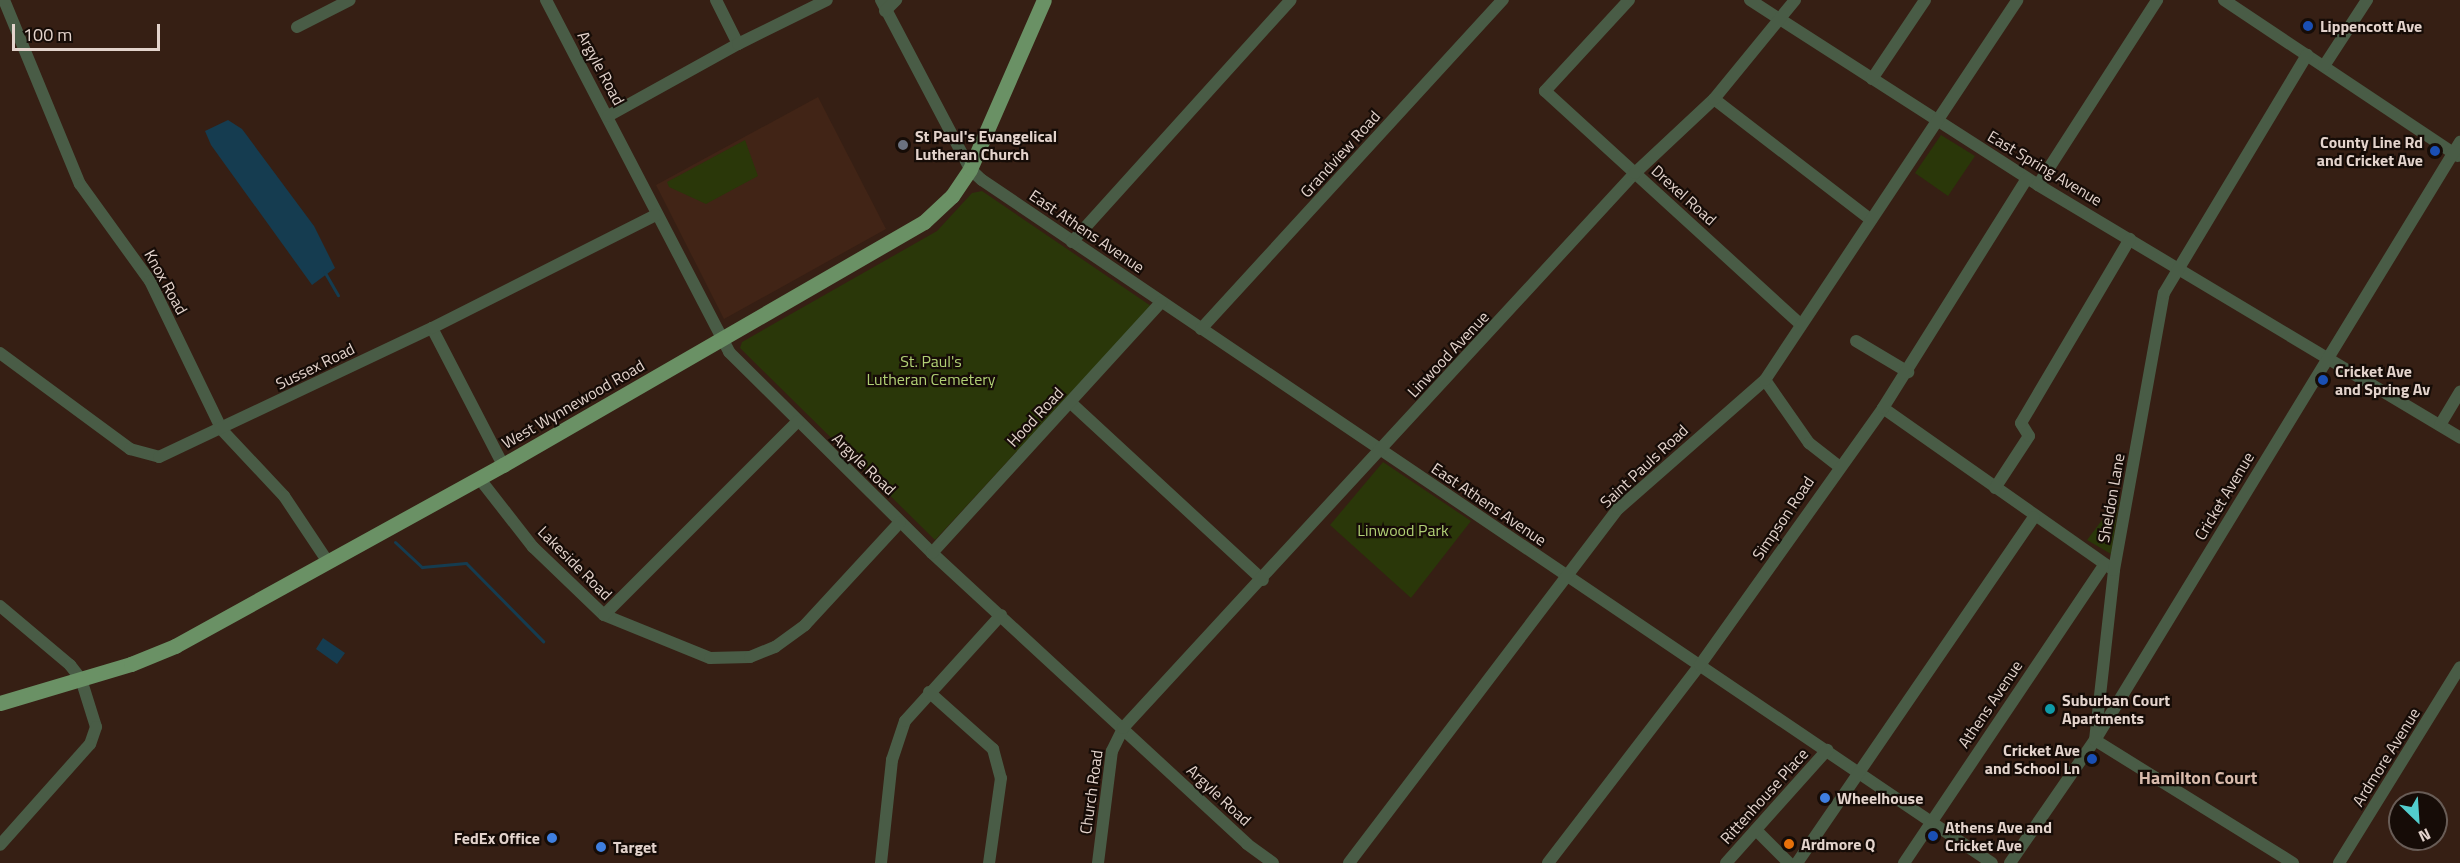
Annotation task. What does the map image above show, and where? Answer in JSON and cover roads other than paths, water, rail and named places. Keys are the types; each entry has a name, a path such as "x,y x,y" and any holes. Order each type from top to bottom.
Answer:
{"main road":[{"name":"West Wynnewood Road","path":"0,703 156,656 503,465 924,222 952,196 970,169 1044,0"}],"street":[{"name":"Knox Road","path":"4,0 80,184 150,281 222,430 284,496 328,562"},
{"path":"297,27 350,0"},
{"name":"Argyle Road","path":"546,0 722,339 798,421 932,553 1247,844 1273,863"},
{"path":"716,0 738,44"},
{"path":"608,116 738,44 826,0"},
{"path":"896,0 883,5 970,169"},
{"path":"1072,242 1291,0"},
{"name":"Grandview Road","path":"1202,329 1503,0"},
{"name":"Drexel Road","path":"1629,0 1545,92 1800,324"},
{"name":"East Spring Avenue","path":"1750,0 1938,123 2038,185 2178,266 2460,438"},
{"name":"Linwood Avenue","path":"1123,728 1263,580 1635,173 1714,99 1781,21 1795,0"},
{"path":"1872,80 1925,0"},
{"name":"Saint Pauls Road","path":"1349,863 1569,577 1618,509 1765,380 1800,324 1938,123 2017,0"},
{"path":"2038,185 2157,0"},
{"path":"2224,0 2458,151"},
{"path":"2324,66 2367,0"},
{"name":"Sheldon Lane","path":"2095,740 2110,567 2164,293 2178,266 2307,55"},
{"path":"1714,99 1871,220"},
{"name":"Cricket Avenue","path":"2010,863 2095,740 2327,358 2458,151"},
{"name":"East Athens Avenue","path":"970,169 1072,242 1992,863"},
{"name":"Simpson Road","path":"1548,863 1700,665 1838,466 1883,408 1908,372 2027,178"},
{"name":"Sussex Road","path":"0,353 130,449 152,457 175,452 222,430 432,328 656,215"},
{"path":"1995,488 2029,436 2021,423 2130,238"},
{"name":"Hood Road","path":"932,553 1161,302"},
{"path":"432,328 503,465"},
{"path":"1856,341 1908,372"},
{"path":"1765,380 1809,443 1838,466"},
{"path":"2440,425 2460,392"},
{"path":"1071,403 1263,580"},
{"path":"1883,408 2034,517 2110,567"},
{"path":"604,615 798,421"},
{"name":"Lakeside Road","path":"479,478 533,547 604,615 694,654 710,658 750,657 775,647 805,625 900,522"},
{"path":"1797,863 2034,517"},
{"name":"Athens Avenue","path":"1904,863 1930,821 2110,567"},
{"path":"0,606 70,664 81,678 96,727 90,744 0,845"},
{"path":"881,863 892,760 905,721 1001,615"},
{"name":"Ardmore Avenue","path":"2339,863 2460,668"},
{"path":"930,692 993,749 1001,778 990,863"},
{"name":"Church Road","path":"1098,863 1112,751 1123,728"},
{"path":"2095,740 2293,863"},
{"name":"Rittenhouse Place","path":"1726,863 1827,750"},
{"path":"1756,830 1788,863"}],"water":[{"path":"228,120 242,129 314,226 335,268 312,285 211,145 205,131"},
{"path":"323,638 345,653 337,664 316,649"}],"waterway":[{"path":"324,271 338,295"},
{"path":"395,542 422,567 466,563 543,641"}],"place":[{"name":"Lippencott Ave","path":"2308,26"},
{"name":"St Paul's Evangelical Lutheran Church","path":"903,145"},
{"name":"County Line Rd and Cricket Ave","path":"2435,151"},
{"name":"Cricket Ave and Spring Av","path":"2323,380"},
{"name":"Suburban Court Apartments","path":"2050,709"},
{"name":"Cricket Ave and School Ln","path":"2092,759"},
{"name":"Wheelhouse","path":"1825,798"},
{"name":"Athens Ave and Cricket Ave","path":"1933,836"},
{"name":"FedEx Office","path":"552,838"},
{"name":"Ardmore Q","path":"1789,844"},
{"name":"Target","path":"601,847"}],"district":[{"name":"Hamilton Court","path":"2198,778"}],"park label":[{"name":"St. Paul's Lutheran Cemetery","path":"931,370"},
{"name":"Linwood Park","path":"1403,530"}]}
